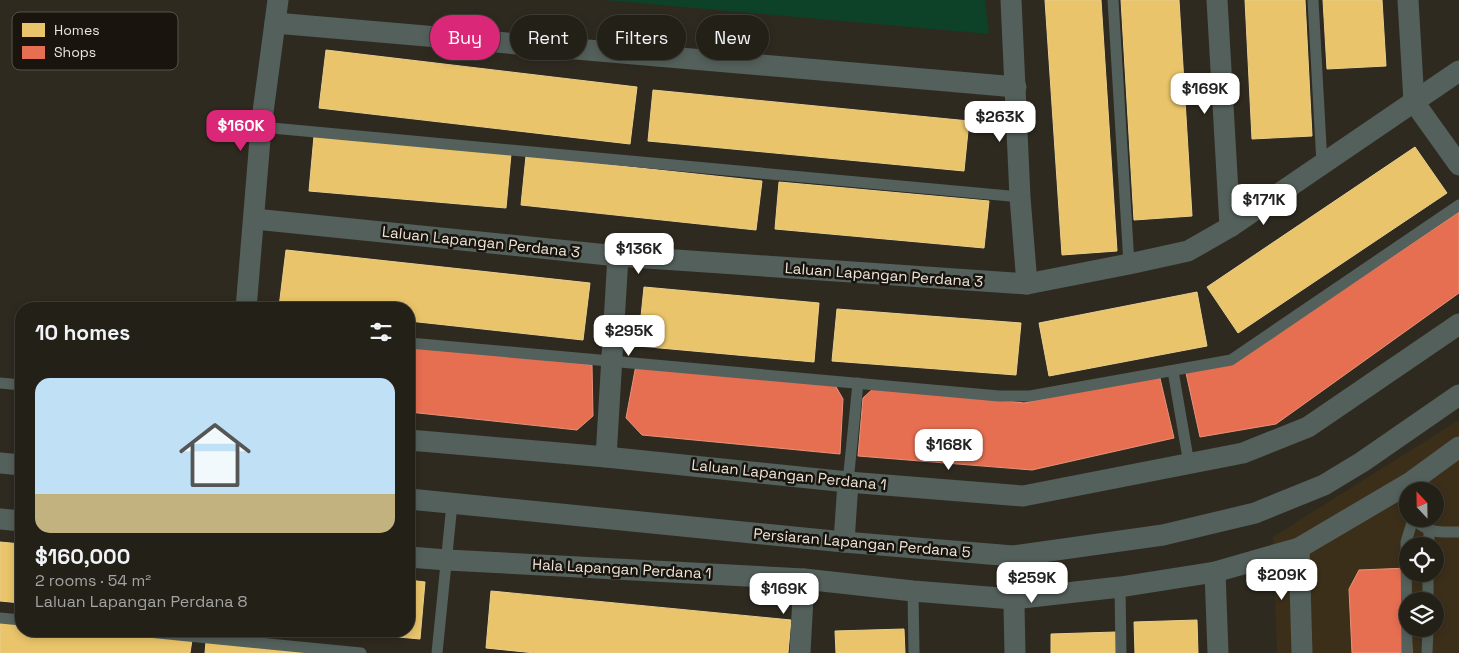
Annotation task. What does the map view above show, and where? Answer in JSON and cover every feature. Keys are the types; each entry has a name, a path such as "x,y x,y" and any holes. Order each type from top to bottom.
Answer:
{"street":[{"path":"247,302 261,127 278,0"},
{"path":"1011,0 1020,197 1027,284"},
{"path":"1217,0 1230,227"},
{"path":"1408,0 1414,102 1459,165"},
{"path":"275,23 1016,87"},
{"name":"Laluan Lapangan Perdana 3","path":"254,219 618,256 1027,284 1188,251 1230,227 1459,71"},
{"path":"606,457 618,256"},
{"name":"Laluan Lapangan Perdana 1","path":"415,441 606,457 848,482 1023,496 1243,453 1308,428 1459,324"},
{"name":"Persiaran Lapangan Perdana 5","path":"415,500 844,542 1013,556 1163,535 1255,513 1332,480 1362,462 1459,395"},
{"name":"Hala Lapangan Perdana 1","path":"1417,482 1459,447"},
{"path":"0,463 15,464"},
{"path":"844,542 848,482"},
{"name":"Hala Lapangan Perdana 1","path":"415,557 447,560 804,579 913,592 1013,599 1120,588 1216,572 1299,548 1399,494"},
{"path":"0,519 15,520"},
{"path":"1299,548 1302,653"},
{"path":"1013,556 1014,653"},
{"path":"1216,572 1218,653"},
{"path":"800,653 804,579"}],"lane":[{"path":"1113,0 1129,264"},
{"path":"1312,0 1322,164"},
{"path":"261,127 1020,197"},
{"path":"415,344 999,396 1030,396 1231,360 1459,205"},
{"path":"1173,371 1189,464"},
{"path":"0,383 15,384"},
{"path":"848,482 858,383"},
{"path":"437,653 452,504"},
{"path":"1407,653 1406,542 1411,528"},
{"path":"1426,528 1435,532 1459,532"},
{"path":"1429,530 1429,537"},
{"path":"1120,588 1121,653"},
{"path":"913,592 914,653"},
{"path":"0,618 15,619"},
{"path":"199,637 361,653"},
{"path":"1427,653 1428,637"}],"shaded area":[{"path":"1459,420 1459,653 1277,653 1273,537"}],"green space":[{"path":"604,0 985,0 989,34"}],"building: Homes":[{"path":"1045,0 1101,0 1117,251 1062,255"},
{"path":"1121,0 1179,0 1192,216 1134,220"},
{"path":"1245,0 1305,0 1312,136 1252,139"},
{"path":"1323,0 1382,0 1386,66 1327,69"},
{"path":"326,50 637,87 630,144 319,108"},
{"path":"653,90 969,121 964,171 648,141"},
{"path":"314,136 511,154 506,208 309,191"},
{"path":"1415,147 1447,193 1238,333 1207,287"},
{"path":"526,156 762,181 756,230 521,205"},
{"path":"779,182 989,201 984,248 775,229"},
{"path":"286,250 590,283 583,340 415,322 415,302 280,302"},
{"path":"644,287 819,303 814,362 638,346"},
{"path":"1197,292 1207,346 1049,376 1039,323"},
{"path":"837,309 1021,323 1016,375 832,361"},
{"path":"0,542 15,543 15,602 0,601"},
{"path":"415,581 425,582 420,639 399,637 415,637"},
{"path":"491,591 791,620 788,653 535,653 486,648"},
{"path":"1197,620 1198,653 1135,653 1134,622"},
{"path":"0,621 15,622 15,637 162,637 192,640 190,653 0,653"},
{"path":"904,629 905,653 836,653 835,631"},
{"path":"1116,632 1116,653 1051,653 1051,634"},
{"path":"206,642 324,653 205,653"}],"building: Shops":[{"path":"1459,212 1459,293 1276,424 1200,437 1186,373 1233,364"},
{"path":"415,347 592,365 593,416 577,430 415,413"},
{"path":"636,365 835,385 843,399 840,454 642,435 626,418"},
{"path":"1159,374 1174,438 1032,470 858,456 863,398 876,386 1024,403"},
{"path":"1399,568 1399,582 1409,582 1409,592 1399,592 1399,637 1411,637 1412,653 1352,653 1349,589 1359,570"}]}
